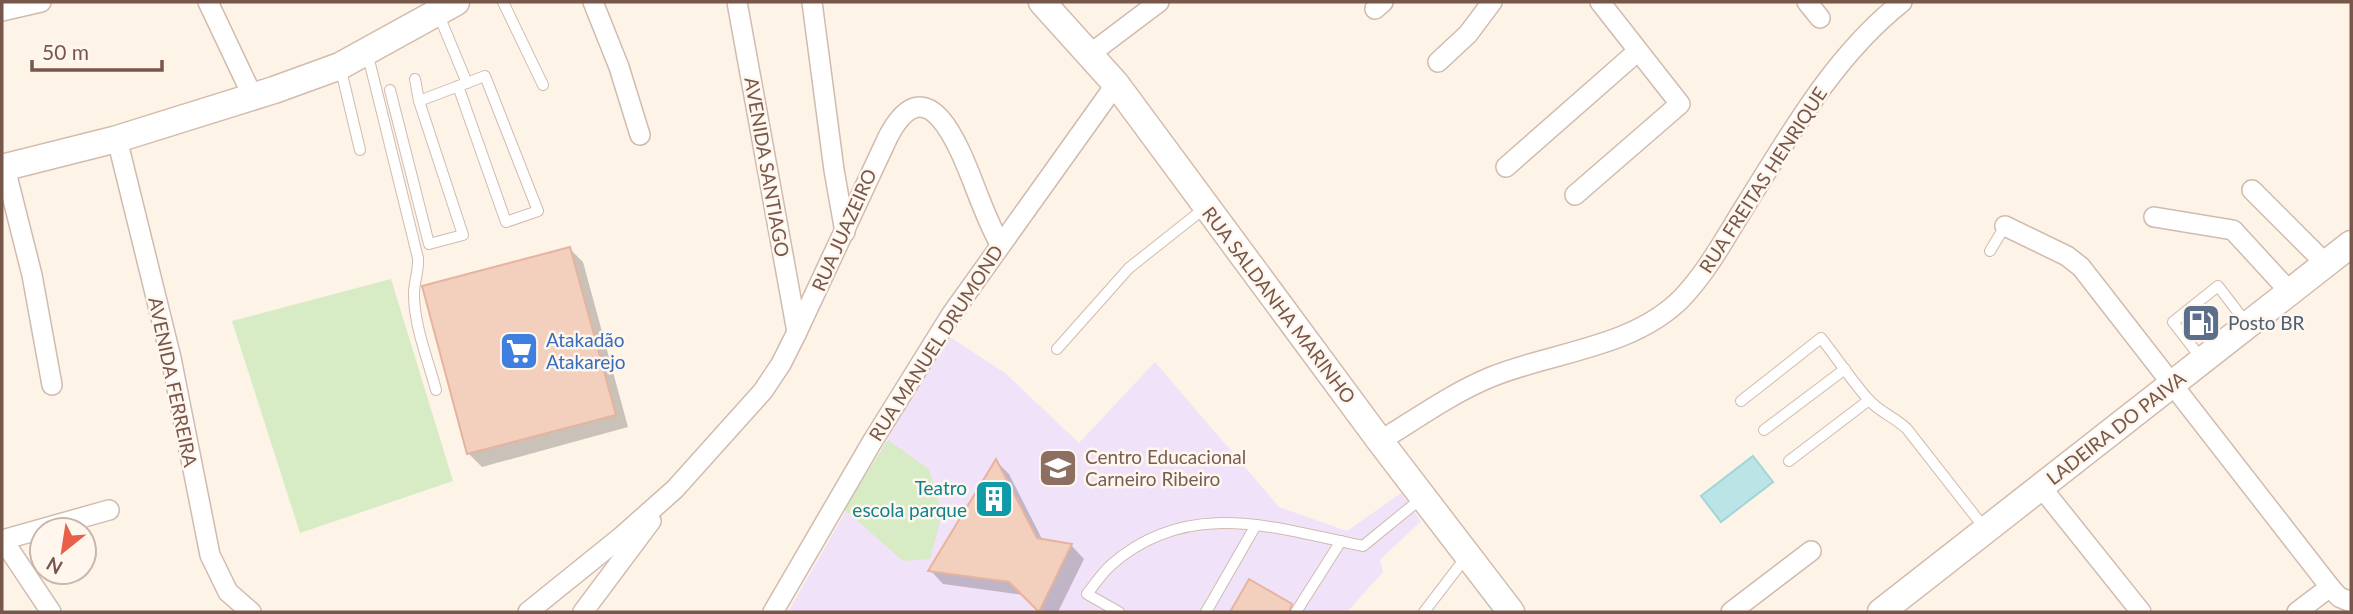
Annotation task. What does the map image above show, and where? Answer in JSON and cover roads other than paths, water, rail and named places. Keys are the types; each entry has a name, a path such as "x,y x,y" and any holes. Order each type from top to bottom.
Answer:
{"main road":[{"name":"RUA SALDANHA MARINHO","path":"1042,2 1116,84 1380,441 1511,612"},
{"path":"3,168 117,139 253,97 340,66 447,7"},
{"name":"LADEIRA DO PAIVA","path":"1881,612 2351,244"}],"street":[{"path":"2,11 41,2"},
{"path":"208,2 253,97"},
{"path":"593,2 619,67 640,135"},
{"name":"AVENIDA SANTIAGO","path":"737,2 797,332"},
{"path":"812,2 845,232"},
{"path":"1090,54 1159,2"},
{"path":"1438,62 1468,34 1492,2"},
{"path":"1575,195 1680,104 1600,2"},
{"path":"1807,2 1820,18"},
{"name":"RUA FREITAS HENRIQUE","path":"1380,441 1488,378 1527,363 1624,334 1665,313 1712,261 1766,172 1848,52 1880,19 1902,2"},
{"path":"1506,167 1638,51"},
{"name":"RUA MANUEL DRUMOND","path":"773,612 907,385 1000,244 1116,84"},
{"name":"RUA JUAZEIRO","path":"583,612 675,489 763,391 781,364 876,161 903,113 916,108 926,109 936,115 951,132 1000,244"},
{"name":"AVENIDA FERREIRA","path":"117,139 171,358 210,555 228,592 251,612"},
{"path":"3,168 32,275 52,385"},
{"path":"2252,190 2326,264"},
{"path":"2154,217 2233,230 2290,292"},
{"path":"2005,226 2067,256 2081,267 2330,587 2339,597 2351,603"},
{"path":"2041,487 2141,612"},
{"name":"RUA JUAZEIRO","path":"528,612 621,537 675,489"},
{"path":"51,612 2,540 109,510"},
{"path":"1731,612 1811,551"},
{"path":"2297,612 2330,587"}],"lane":[{"path":"503,2 543,85"},
{"path":"419,101 462,85 485,76 538,211 506,222 462,85 447,7"},
{"path":"367,51 418,258 414,287 415,316 436,390"},
{"path":"340,66 360,150"},
{"path":"390,90 429,244 463,235 419,101 415,79"},
{"path":"1057,349 1129,268 1207,207"},
{"path":"1990,251 2005,226"},
{"path":"2203,360 2173,322 2218,286 2248,325"},
{"path":"1741,401 1821,338 1869,400 1897,419 1987,531"},
{"path":"1764,430 1845,369"},
{"path":"1789,461 1869,400"},
{"path":"1119,612 1087,594 1109,566 1133,548 1161,534 1214,522 1256,524 1363,545 1423,496"},
{"path":"1206,612 1256,524"},
{"path":"1297,612 1341,541"},
{"path":"1424,612 1468,554"}],"water":[{"path":"1753,456 1773,482 1721,522 1701,496"}],"place":[{"name":"Posto BR","path":"2201,323"},
{"name":"Atakadão Atakarejo","path":"519,351"},
{"name":"Centro Educacional Carneiro Ribeiro","path":"1058,468"},
{"name":"Teatro escola parque","path":"994,499"}]}
